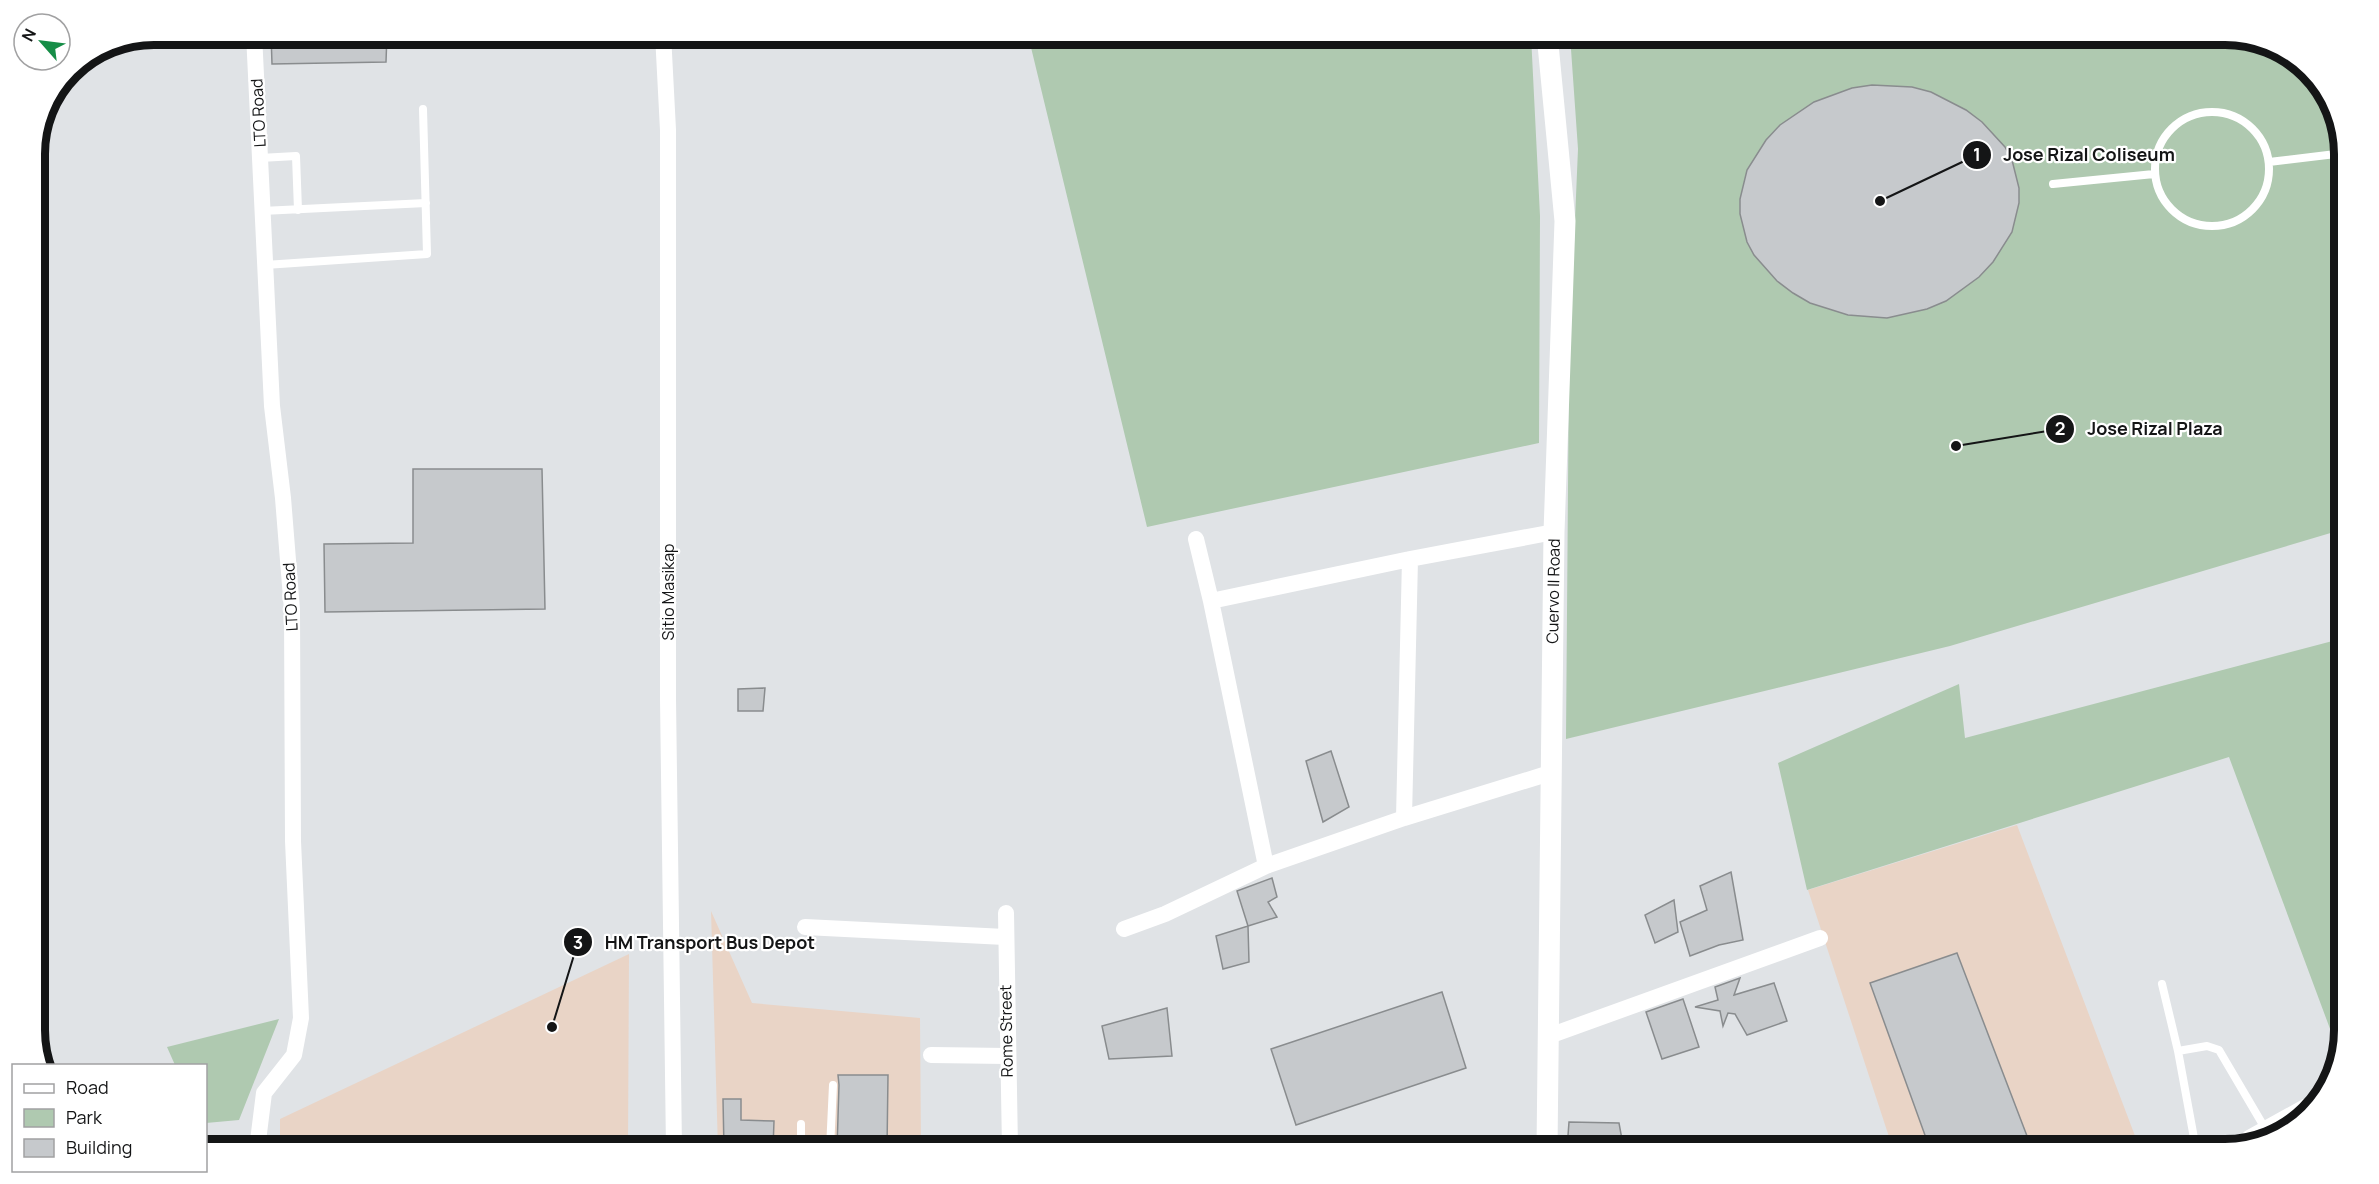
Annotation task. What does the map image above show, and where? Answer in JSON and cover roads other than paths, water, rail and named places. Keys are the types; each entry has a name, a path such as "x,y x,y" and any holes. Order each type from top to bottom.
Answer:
{"street":[{"name":"LTO Road","path":"255,45 272,406 292,610 293,841 301,1018 294,1055 264,1093 258,1139"},
{"name":"Sitio Masikap","path":"664,45 668,130 668,699 674,1139"},
{"name":"Cuervo II Road","path":"1546,1139 1554,532 1565,220 1548,45"},
{"path":"1211,601 1410,559 1554,532"},
{"path":"1196,539 1266,866"},
{"path":"1404,818 1410,559"},
{"path":"1124,929 1165,914 1266,866 1404,818 1550,773"},
{"name":"Rome Street","path":"1006,913 1010,1139"},
{"path":"805,927 1005,937"},
{"path":"1549,1036 1820,938"},
{"path":"931,1054 1007,1056"}],"lane":[{"path":"265,265 428,254 423,109"},
{"path":"2216,111 2235,116 2252,127 2263,142 2269,162 2268,182 2259,200 2245,215 2227,224 2207,226 2187,221 2171,210 2159,193 2154,174 2156,154 2164,136 2178,122 2196,113 2216,111"},
{"path":"2269,162 2334,154"},
{"path":"260,159 296,156 298,210"},
{"path":"2053,184 2154,174"},
{"path":"262,212 426,203"},
{"path":"2162,984 2178,1051 2194,1139"},
{"path":"2178,1051 2207,1046 2219,1050 2261,1133"},
{"path":"830,1139 833,1085"},
{"path":"801,1125 801,1139"}],"place":[{"name":"Jose Rizal Coliseum","path":"1880,201"},
{"name":"Jose Rizal Plaza","path":"1956,446"},
{"name":"HM Transport Bus Depot","path":"552,1027"}]}
